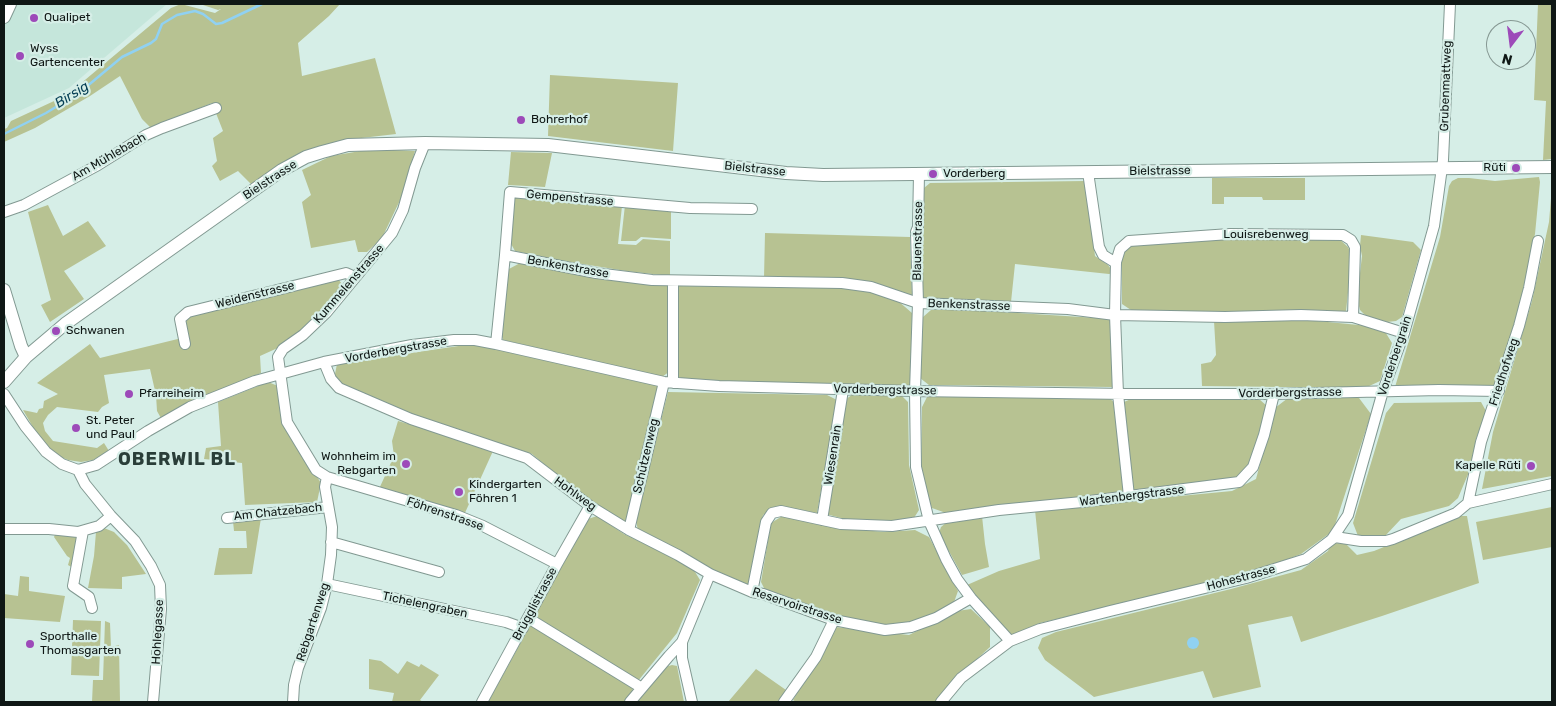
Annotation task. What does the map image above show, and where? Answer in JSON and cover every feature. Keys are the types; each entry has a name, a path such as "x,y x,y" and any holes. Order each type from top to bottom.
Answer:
{"main road":[{"path":"4,17 10,4"},
{"name":"Bielstrasse","path":"4,382 26,357 65,324 251,192 297,161 348,145 425,143 548,145 786,172 823,174 1552,167"},
{"path":"4,290 26,357"}],"street":[{"name":"Grubenmattweg","path":"1442,168 1450,4"},
{"name":"Am Mühlebach","path":"4,212 24,204 98,165 146,135 216,108"},
{"name":"Kummelenstrasse","path":"280,374 278,357 283,349 303,335 326,313 392,234 403,210 415,168 425,143"},
{"name":"Vorderbergrain","path":"1332,539 1348,514 1383,391 1404,333 1434,226 1442,168"},
{"path":"1088,172 1099,247 1103,255 1116,262"},
{"name":"Blauenstrasse","path":"919,174 918,227 916,232 918,304 915,391 916,467 929,521 946,559 970,598 1010,641"},
{"name":"Gempenstrasse","path":"496,344 510,192 690,208 752,209"},
{"name":"Louisrebenweg","path":"1129,496 1118,394 1115,315 1116,262 1120,248 1129,241 1230,234 1343,235 1351,240 1355,247 1353,317"},
{"name":"Friedhofweg","path":"1468,503 1481,442 1530,288 1538,241"},
{"name":"Benkenstrasse","path":"505,256 596,273 652,280 842,283 871,287 918,304 1068,309 1115,315 1301,315 1353,317 1404,333"},
{"name":"Weidenstrasse","path":"185,344 180,319 188,312 346,273 355,277"},
{"name":"Schützenweg","path":"629,530 669,382 673,280"},
{"name":"Vorderbergstrasse","path":"280,374 324,362 412,345 454,340 475,340 669,382 718,386 1118,394 1498,391"},
{"name":"Hohlweg","path":"324,362 331,379 339,388 411,419 527,458 590,506 629,530 710,574"},
{"path":"4,394 25,426 46,452 62,464 78,470 96,465 148,431 190,407 255,381 280,374 287,422 316,470 327,477"},
{"name":"Wiesenrain","path":"822,520 843,390"},
{"name":"Wartenbergstrasse","path":"752,592 766,522 772,513 781,510 842,524 892,526 999,510 1239,482 1253,467 1264,435 1274,394"},
{"name":"Hohlegasse","path":"78,470 85,484 111,516 135,541 160,584 161,609 153,702"},
{"name":"Rebgartenweg","path":"293,702 298,668 321,608 327,584 332,527 325,487 327,477"},
{"name":"Föhrenstrasse","path":"327,477 456,515 483,526 557,564"},
{"path":"1332,539 1335,537 1361,541 1386,541 1398,538 1456,513 1468,503 1552,484"},
{"name":"Brügglistrasse","path":"482,702 590,506"},
{"name":"Am Chatzebach","path":"227,518 328,507"},
{"path":"4,529 49,529 78,532 99,526 111,516"},
{"path":"83,530 73,586 89,597 92,608"},
{"name":"Hohestrasse","path":"941,702 961,678 1010,641 1040,629 1110,610 1246,578 1306,559 1332,539"},
{"path":"331,542 439,572"},
{"path":"630,702 682,642 710,574"},
{"name":"Reservoirstrasse","path":"710,574 752,592 834,620 885,630 911,627 936,618 970,598"},
{"name":"Tichelengraben","path":"327,584 506,622 523,628"},
{"path":"528,618 642,688"},
{"path":"784,702 816,657 834,620"},
{"path":"682,642 682,658 692,702"}],"shaded area":[{"path":"4,4 167,4 69,88 4,118"}],"green space":[{"path":"181,4 215,13 221,9 218,10 200,4 340,4 298,43 302,76 375,58 396,134 353,139 252,185 238,171 220,181 212,166 217,161 213,138 223,131 212,103 151,128 142,119 120,76 35,128 4,142 4,129 7,128 11,121 67,95 171,8"},
{"path":"1538,4 1552,4 1552,159 1543,160 1546,101 1534,100"},
{"path":"550,75 678,83 673,151 548,136"},
{"path":"372,149 415,151 402,196 382,238 367,252 358,252 355,240 311,248 302,202 311,195 302,170 331,156"},
{"path":"511,152 552,153 545,187 508,185"},
{"path":"1539,177 1535,234 1519,308 1496,388 1395,387 1440,237 1449,186 1452,181 1458,178 1495,181"},
{"path":"1212,178 1305,178 1305,200 1263,200 1262,197 1224,197 1224,204 1212,204"},
{"path":"1086,181 1095,256 1108,265 1114,273 1015,264 1011,302 922,300 924,188 930,183"},
{"path":"1552,186 1552,476 1482,489 1493,432 1532,301 1549,222"},
{"path":"513,197 622,206 618,244 636,245 643,239 670,241 670,276 626,271 515,251 510,242"},
{"path":"48,205 63,236 88,221 106,246 64,271 84,299 50,322 41,305 51,300 28,212"},
{"path":"625,205 671,209 671,239 641,237 636,241 621,241"},
{"path":"765,233 910,237 912,295 869,283 764,278"},
{"path":"1361,235 1413,242 1421,250 1402,317 1396,321 1387,322 1366,316 1360,310 1357,298 1362,256 1360,246"},
{"path":"1222,237 1337,237 1348,247 1352,256 1346,311 1131,310 1122,304 1122,259 1126,250 1136,243"},
{"path":"522,262 670,285 670,371 662,377 503,340 501,333 507,270"},
{"path":"338,279 342,284 340,290 323,312 282,346 260,356 261,373 194,401 162,420 157,411 156,395 150,369 104,375 109,403 98,412 57,407 48,415 43,423 45,431 53,441 97,448 104,443 109,451 93,460 81,462 68,460 54,454 41,441 23,410 37,413 39,409 43,408 44,401 58,394 37,383 90,344 100,358 186,337 183,321 190,314"},
{"path":"676,286 852,287 897,300 912,313 910,387 676,381"},
{"path":"954,309 1113,319 1113,387 929,385 920,378 923,317 931,310"},
{"path":"1307,320 1369,326 1384,330 1392,343 1380,381 1365,388 1202,386 1201,364 1211,362 1216,355 1214,321"},
{"path":"472,344 661,385 626,525 585,498 532,454 419,418 343,387 334,379 337,364"},
{"path":"268,382 278,386 285,428 321,483 317,502 245,505 242,463 204,459 206,448 221,446 218,402"},
{"path":"668,392 827,395 837,400 817,513 780,506 763,515 750,587 712,570 638,531 636,520"},
{"path":"853,394 901,395 908,402 909,465 919,510 912,521 891,523 852,521 826,514 845,400"},
{"path":"928,395 1108,397 1116,404 1124,492 946,513 932,508 926,493 921,487 922,407"},
{"path":"1288,398 1359,398 1371,414 1333,531 1301,554 1257,571 1040,623 1010,636 967,585 999,571 1040,559 1035,510 1232,491 1256,479 1275,408"},
{"path":"1131,399 1259,399 1267,406 1249,465 1240,477 1231,481 1132,492 1123,406 1124,402"},
{"path":"1481,402 1486,411 1476,439 1469,472 1458,498 1449,506 1401,519 1385,536 1358,536 1353,523 1386,413 1394,403"},
{"path":"398,421 493,451 464,515 379,489 394,456 392,441"},
{"path":"1552,507 1552,547 1483,560 1476,522"},
{"path":"784,515 837,528 885,532 915,530 929,537 958,591 953,605 920,621 897,626 869,624 844,619 765,590 761,582 771,523"},
{"path":"597,516 624,534 692,567 700,580 677,633 638,681 539,620 536,612 588,519"},
{"path":"982,516 989,567 962,575 939,533 941,527 947,522"},
{"path":"1461,516 1467,516 1479,583 1301,642 1292,616 1248,625 1261,687 1213,698 1203,671 1094,697 1045,660 1038,648 1042,638 1056,632 1301,570 1328,551 1330,546 1335,543 1346,544 1357,555 1374,551"},
{"path":"261,518 252,574 214,575 219,548 247,548 246,531 234,531 233,521"},
{"path":"104,528 114,532 127,545 146,574 122,577 122,589 88,588 96,532"},
{"path":"56,532 80,534 73,568 68,565 70,558 54,537"},
{"path":"20,576 29,577 29,591 65,596 60,622 4,618 4,594 18,596"},
{"path":"971,609 990,627 990,647 952,682 938,702 796,702 793,700 836,627 909,635 957,611"},
{"path":"73,620 101,621 99,676 71,675"},
{"path":"105,621 110,623 111,647 119,645 120,702 92,702 93,680 103,680"},
{"path":"531,624 633,687 632,694 625,702 488,702"},
{"path":"369,659 381,661 398,674 407,661 419,667 421,664 439,675 420,700 423,702 392,702 394,693 369,689"},
{"path":"677,666 684,702 636,702 665,667"},
{"path":"756,669 786,690 778,702 728,702"}],"water":[{"path":"1191,637 1195,637 1199,643 1195,649 1191,649 1187,645 1187,641"}],"waterway":[{"name":"Birsig","path":"4,134 46,113 79,93 122,57 151,43 156,39 162,24 177,15 195,11 203,14 216,24 262,4"}],"place":[{"name":"Qualipet","path":"34,18"},
{"name":"Wyss Gartencenter","path":"20,56"},
{"name":"Bohrerhof","path":"521,120"},
{"name":"Rüti","path":"1516,168"},
{"name":"Vorderberg","path":"933,174"},
{"name":"Schwanen","path":"56,331"},
{"name":"Pfarreiheim","path":"129,394"},
{"name":"St. Peter und Paul","path":"76,428"},
{"name":"Wohnheim im Rebgarten","path":"406,464"},
{"name":"Kapelle Rüti","path":"1531,466"},
{"name":"Kindergarten Föhren 1","path":"459,492"},
{"name":"Sporthalle Thomasgarten","path":"30,644"}],"district":[{"name":"OBERWIL BL","path":"177,460"}]}
